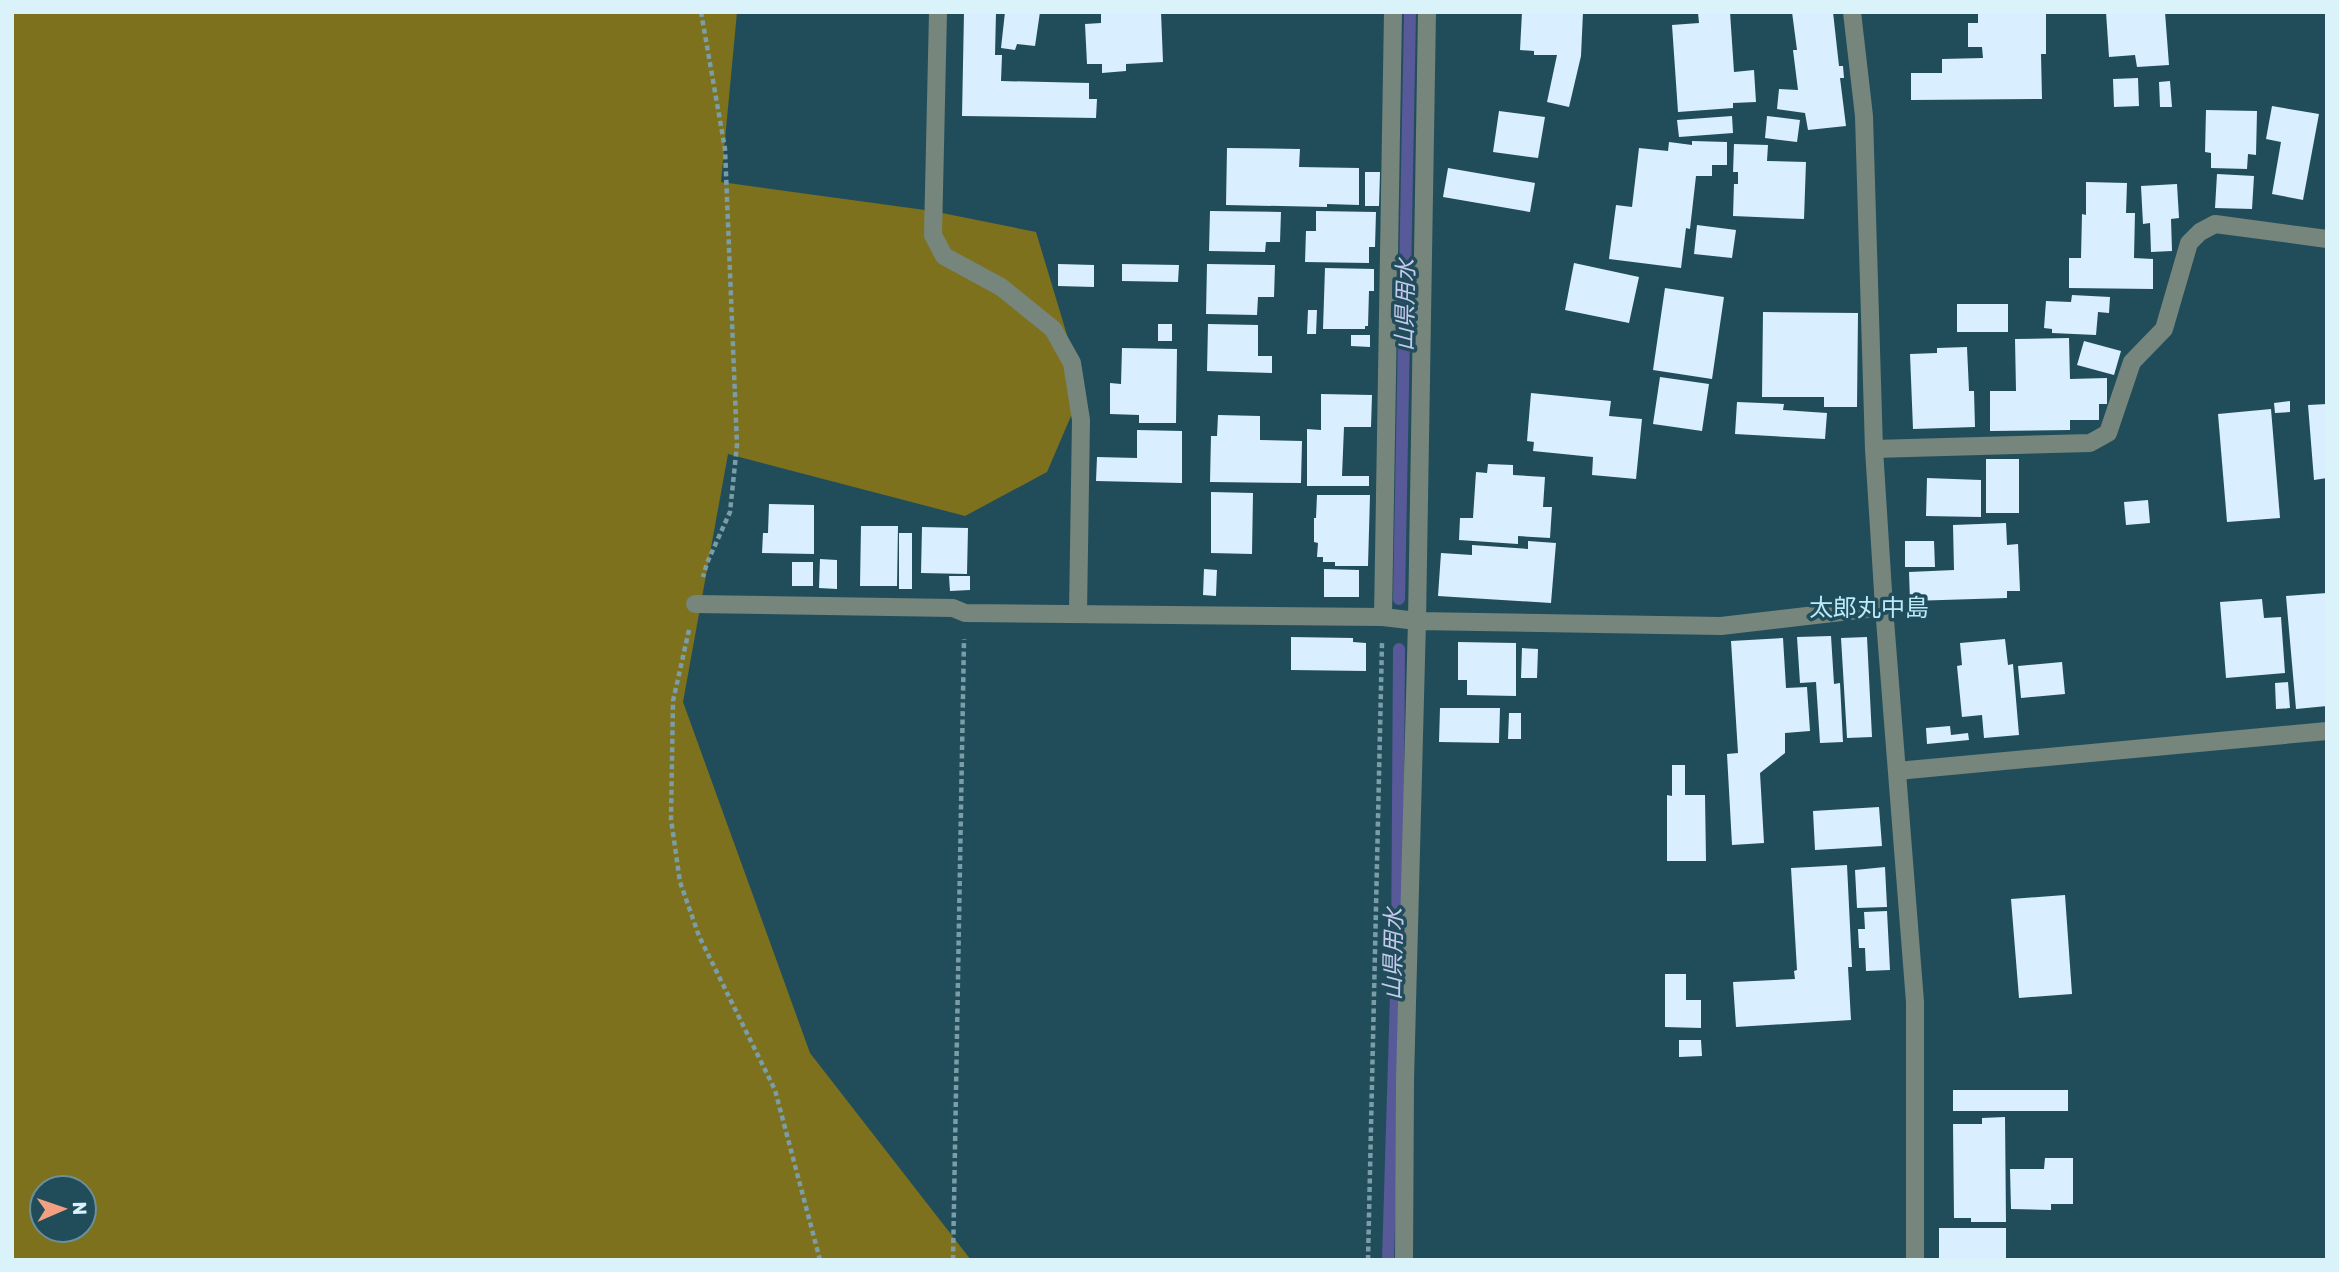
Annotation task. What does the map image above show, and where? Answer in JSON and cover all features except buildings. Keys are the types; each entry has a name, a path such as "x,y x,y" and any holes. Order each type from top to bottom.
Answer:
{"street":[{"path":"938,12 933,235 944,256 1001,286 1053,329 1072,363 1081,420 1079,614"},
{"path":"1383,617 1393,12"},
{"path":"1404,1260 1405,1080 1417,621 1427,12"},
{"path":"1852,12 1864,116 1874,449 1884,607 1915,1002 1915,1260"},
{"path":"1874,449 2090,443 2108,433 2132,362 2164,329 2189,243 2200,232 2215,224 2327,239"},
{"path":"695,604 953,608 965,613 1383,617 1417,621 1721,626 1884,607"},
{"path":"1897,771 2327,732"}],"path":[{"path":"701,12 725,149 737,445 730,512 707,563 673,701 671,819 680,882 699,936 775,1090 820,1260"},
{"path":"953,1260 965,613"},
{"path":"1368,1260 1383,617"}],"shaded area":[{"path":"12,12 737,12 721,182 932,211 1036,232 1083,388 1047,472 965,516 728,454 683,702 810,1053 971,1260 12,1260"}],"waterway":[{"name":"山県用水","path":"1399,599 1410,12"},
{"name":"山県用水","path":"1388,1260 1397,961 1399,649"}],"district":[{"name":"太郎丸中島","path":"1869,608"}]}
